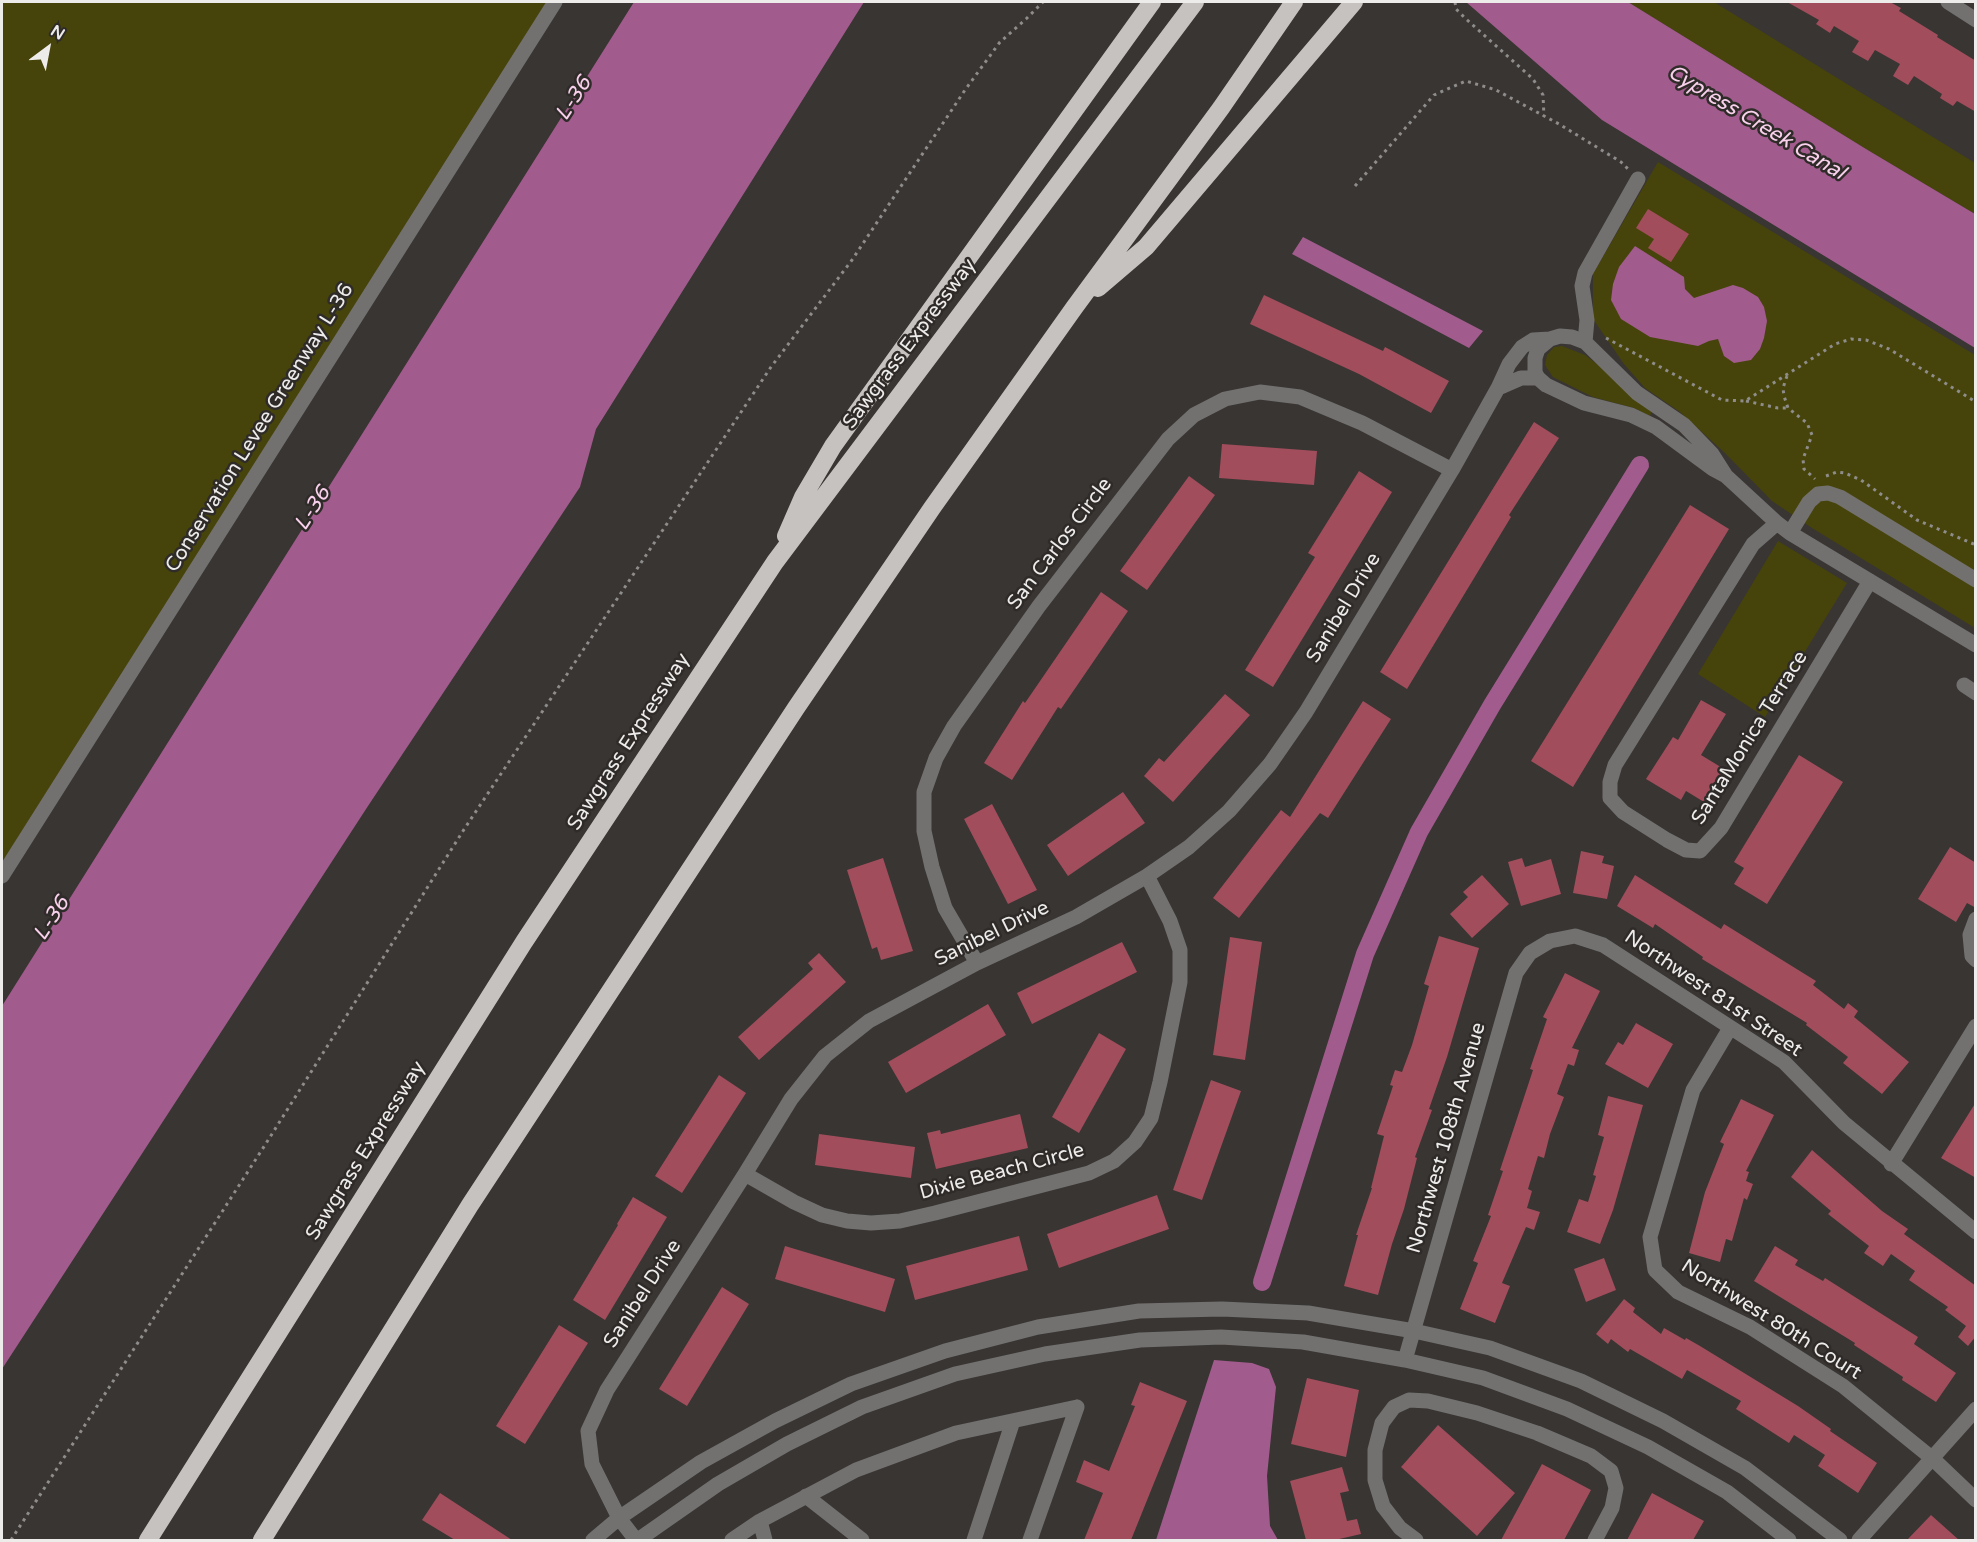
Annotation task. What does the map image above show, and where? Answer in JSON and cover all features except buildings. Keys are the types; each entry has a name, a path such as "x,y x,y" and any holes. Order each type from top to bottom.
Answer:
{"highway":[{"path":"775,562 803,497 833,446 1152,2"},
{"name":"Sawgrass Expressway","path":"148,1540 524,942 775,562 1195,2"},
{"path":"262,1540 470,1205 796,708 932,508 1074,308 1221,108 1294,2"},
{"path":"1074,308 1146,247 1354,2"}],"street":[{"name":"Conservation Levee Greenway L-36","path":"2,876 555,2"},
{"path":"1948,2 1976,20"},
{"path":"1638,179 1585,273 1582,286 1586,335 1637,393 1684,425 1712,454 1726,476"},
{"name":"Sanibel Drive","path":"637,1540 619,1518 592,1464 588,1431 607,1390 790,1099 825,1056 869,1021 977,963 1076,917 1147,876 1189,847 1229,811 1270,764 1306,712 1452,470 1509,364 1522,347 1533,340 1586,335"},
{"path":"1550,339 1538,349 1534,358 1535,372 1546,385 1584,403 1631,415 1656,428 1726,476 1790,533 1976,645"},
{"path":"1498,388 1521,378 1538,378"},
{"name":"San Carlos Circle","path":"977,963 945,908 924,831 924,792 936,758 954,726 1039,606 1168,439 1194,415 1225,399 1260,392 1300,397 1362,423 1452,470"},
{"path":"1790,533 1809,502 1818,494 1828,493 1840,496 1976,580"},
{"name":"SantaMonica Terrace","path":"1777,523 1753,544 1615,765 1610,782 1610,798 1623,812 1666,840 1686,850 1700,851 1721,828 1869,581"},
{"name":"Dixie Beach Circle","path":"745,1173 794,1202 822,1215 847,1221 871,1223 900,1221 934,1213 1089,1173 1114,1161 1136,1142 1151,1118 1180,982 1180,950 1170,921 1147,876"},
{"path":"1976,919 1970,935 1972,956 1976,960"},
{"name":"Northwest 81st Street","path":"1550,941 1575,936 1603,945 1784,1062 1844,1123 1976,1232"},
{"name":"Northwest 108th Avenue","path":"1405,1360 1516,973 1530,953 1550,941"},
{"path":"1891,1164 1976,1026"},
{"name":"Northwest 80th Court","path":"1730,1028 1693,1090 1650,1237 1655,1270 1678,1292 1750,1327 1843,1386 1933,1459 1976,1500"},
{"path":"593,1540 619,1518 701,1462 851,1384 945,1351 1038,1327 1128,1313 1222,1309 1308,1313 1414,1330 1490,1348 1531,1362 1581,1381 1663,1420 1745,1468 1840,1540"},
{"path":"637,1540 718,1485 787,1444 862,1407 945,1377 1045,1354 1140,1340 1221,1337 1303,1342 1405,1360 1482,1378 1567,1409 1648,1447 1727,1492 1789,1540"},
{"path":"1416,1540 1401,1528 1383,1506 1376,1480 1375,1450 1382,1423 1394,1407 1409,1400 1428,1401 1477,1413 1537,1433 1598,1461 1611,1471 1616,1488 1612,1508 1595,1540"},
{"path":"732,1540 760,1521 856,1470 956,1433 1077,1407 1030,1540"},
{"path":"1859,1540 1976,1409"},
{"path":"974,1540 1013,1421"},
{"path":"806,1496 862,1540"},
{"path":"760,1521 765,1540"}],"path":[{"path":"11,1540 463,831 771,367 852,260 964,90 1000,42 1043,2"},
{"path":"1455,2 1456,9 1465,18 1533,79 1543,95 1544,117"},
{"path":"1355,186 1434,95 1466,81 1496,90 1544,117 1621,162 1638,179"},
{"path":"1586,335 1722,400 1788,408"},
{"path":"1745,401 1835,344 1851,339 1866,340 1889,348 1976,402"},
{"path":"1788,374 1783,388 1788,408 1807,423 1812,435 1803,459 1804,469 1812,478 1820,480 1837,472 1845,473 1861,480 1917,520 1976,545"}],"shaded area":[{"path":"2,2 555,2 2,876"},
{"path":"1628,2 1714,2 1975,163 1975,214 1866,149"},
{"path":"1658,162 1975,355 1975,628 1772,501 1725,453 1680,412 1645,388 1624,364 1593,319 1593,274"},
{"path":"1562,346 1585,355 1601,367 1652,411 1650,416 1634,408 1593,397 1553,377 1545,365 1547,355 1554,347"},
{"path":"1778,541 1847,583 1765,717 1698,674"}],"water":[{"name":"L-36","path":"634,2 864,2 596,429 580,487 368,806 2,1369 2,1006"},
{"name":"Cypress Creek Canal","path":"1466,2 1628,2 1975,214 1975,348 1602,120"},
{"path":"1303,237 1483,331 1469,348 1292,254"},
{"path":"1635,246 1684,277 1685,289 1694,298 1733,285 1758,297 1764,307 1767,321 1760,349 1751,360 1734,363 1724,356 1718,339 1698,346 1650,337 1621,319 1611,300 1613,284 1619,267"},
{"path":"1214,1360 1252,1363 1269,1369 1276,1387 1267,1476 1270,1526 1278,1540 1156,1540"}],"waterway":[{"path":"1262,1282 1365,954 1419,832 1492,705 1640,465"}]}
